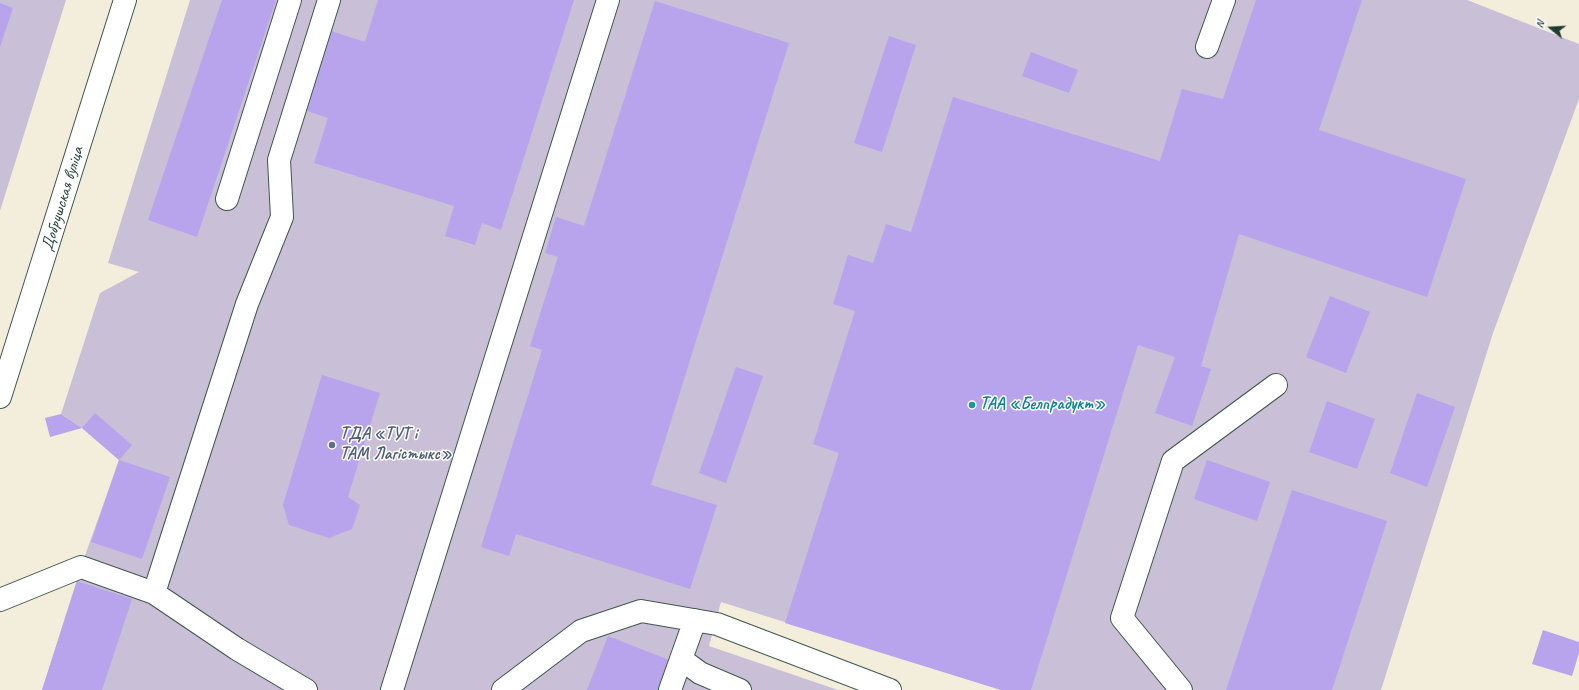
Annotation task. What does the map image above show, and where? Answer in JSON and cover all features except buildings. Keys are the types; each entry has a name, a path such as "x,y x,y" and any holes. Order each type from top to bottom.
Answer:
{"street":[{"name":"Добрушская вуліца","path":"0,397 125,0"},
{"path":"227,199 290,0"},
{"path":"154,593 247,304 282,218 279,160 329,0"},
{"path":"392,690 608,0"},
{"path":"1207,47 1224,0"},
{"path":"1181,690 1122,618 1173,461 1276,385"},
{"path":"0,600 81,567 154,593 238,649 306,690"},
{"path":"503,690 581,631 641,611 717,624 890,690"},
{"path":"670,690 695,620"},
{"path":"681,660 700,673 740,690"}],"shaded area":[{"path":"0,0 66,0 0,211"},
{"path":"190,0 1467,0 1579,44 1579,99 1493,333 1381,690 1001,690 721,602 709,646 838,690 42,690 81,567 119,460 82,428 61,414 100,293 139,272 108,263"}],"place":[{"name":"ТАА «Белпрадукт»","path":"972,405"},
{"name":"ТДА «ТУТ і ТАМ Лагістыкс»","path":"332,445"}]}
